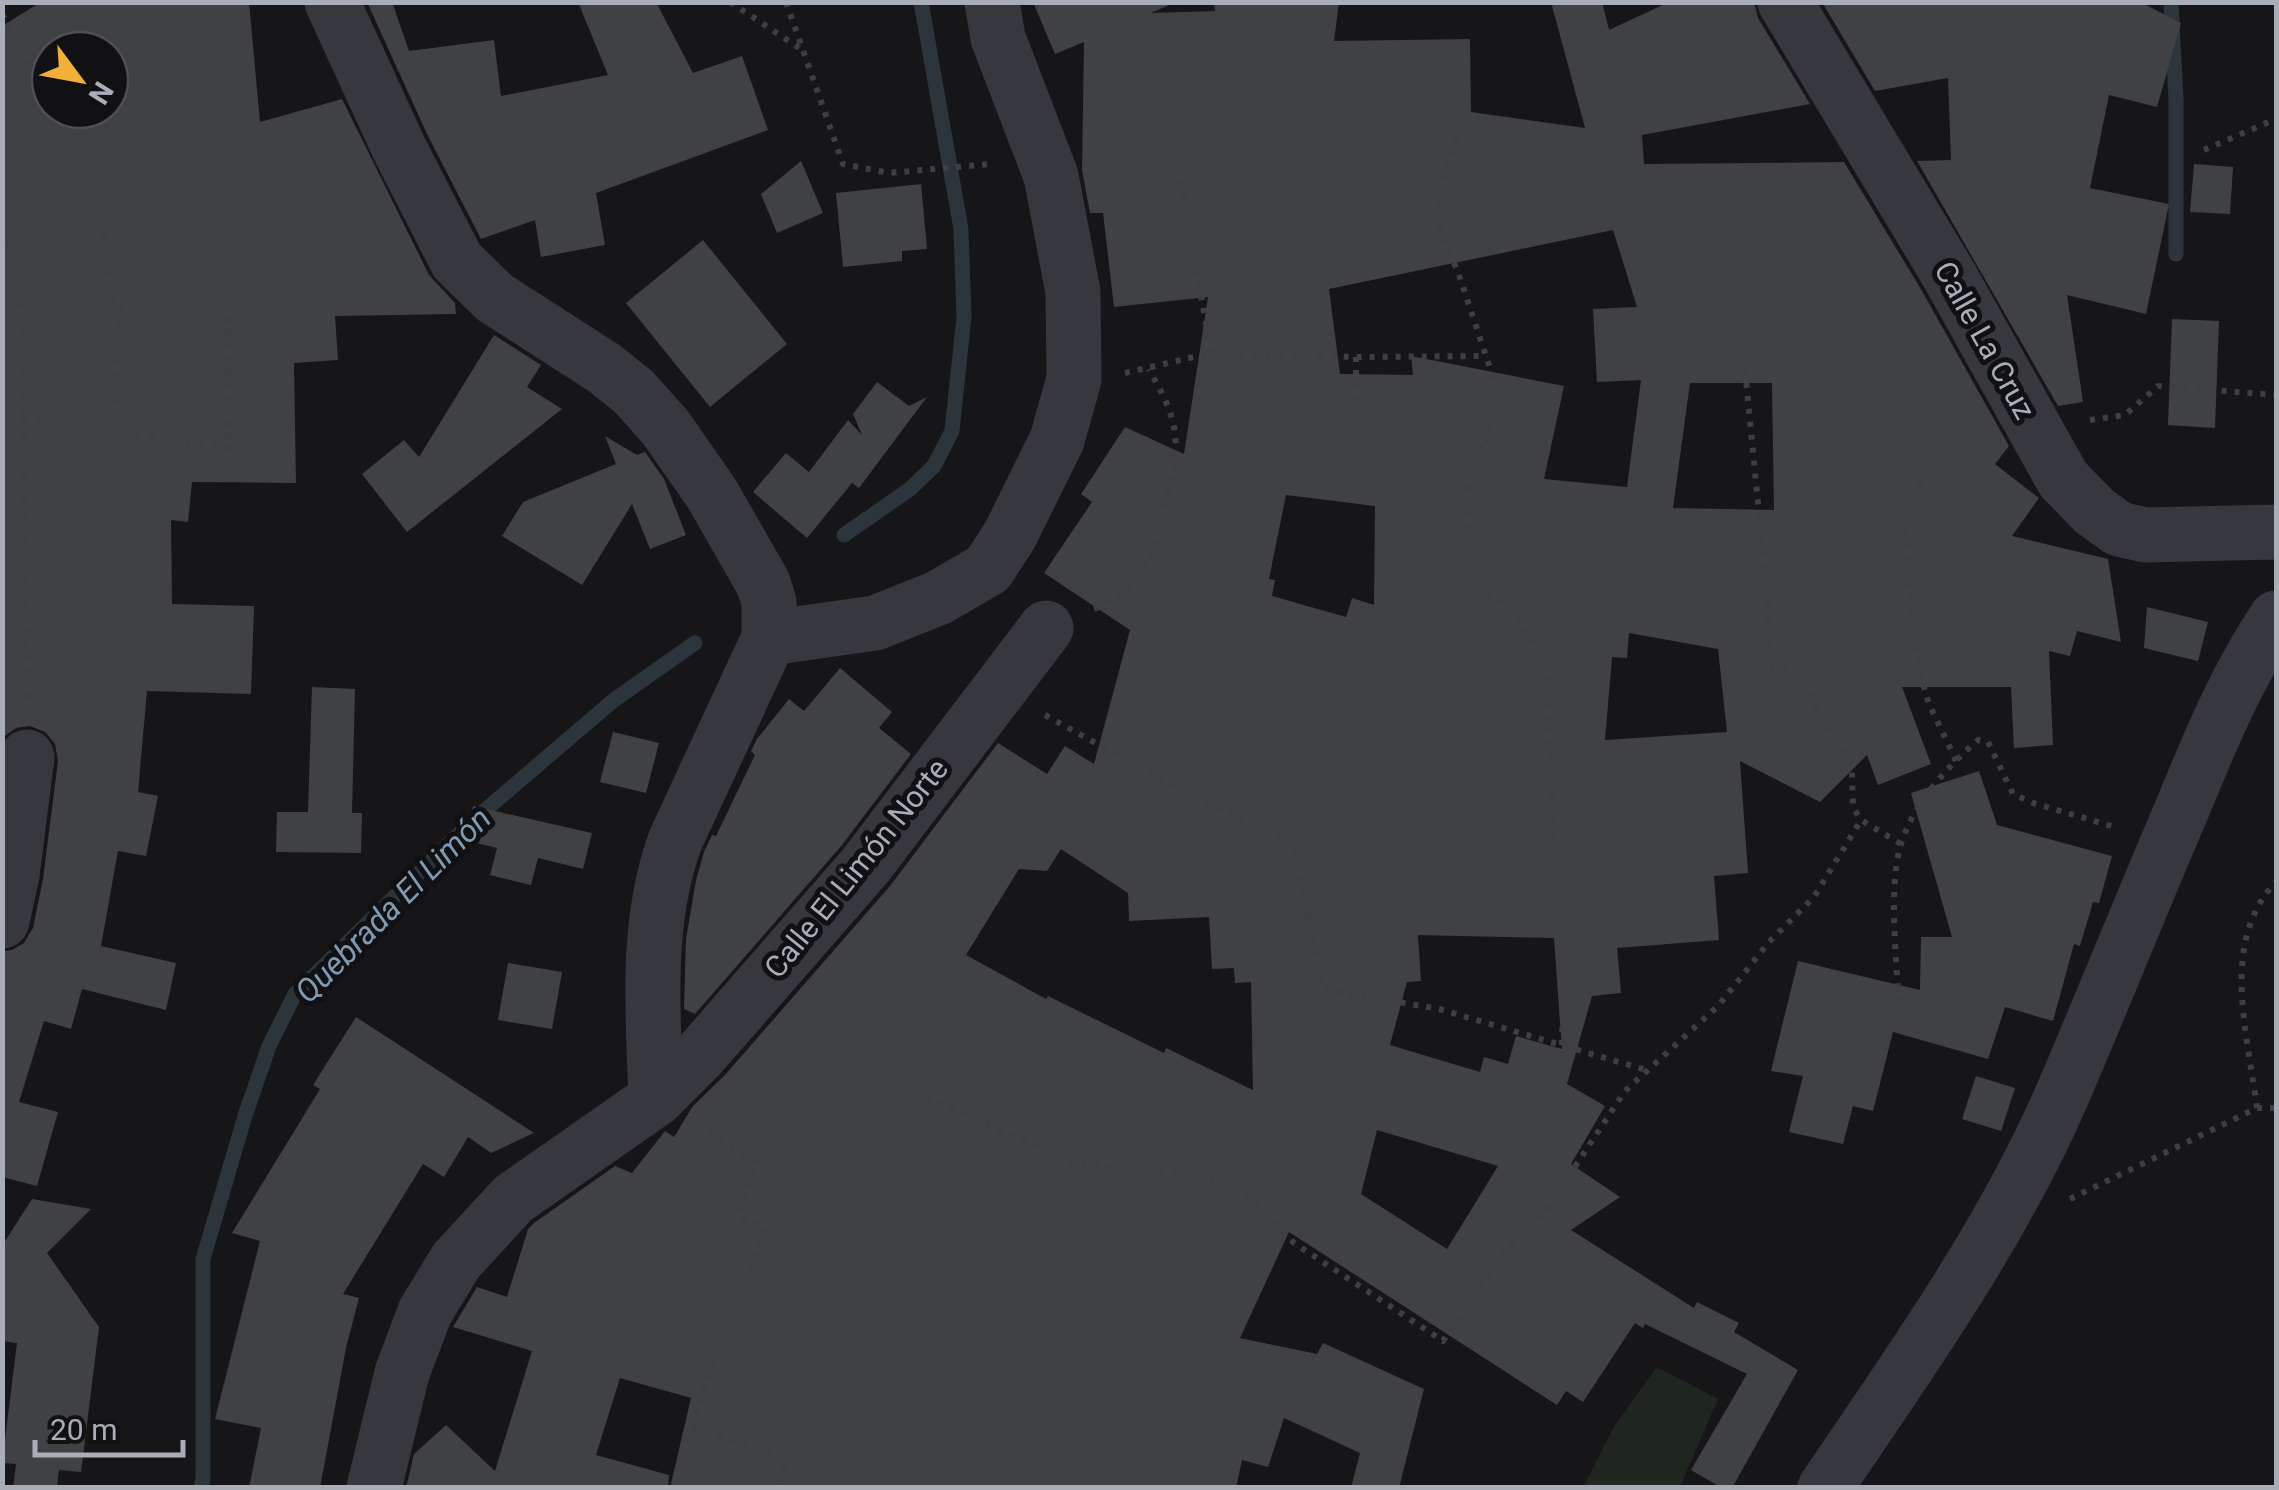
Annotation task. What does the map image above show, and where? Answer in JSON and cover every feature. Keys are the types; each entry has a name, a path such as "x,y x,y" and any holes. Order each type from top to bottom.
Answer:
{"street":[{"path":"332,2 399,148 457,260 495,298 604,368 634,392 666,428 712,494 763,582 769,602 769,638 665,869 652,973 656,1099"},
{"path":"769,638 874,623 938,598 988,569 1010,535 1057,440 1074,380 1073,292 1050,176 998,38 992,2"},
{"name":"Calle La Cruz","path":"1785,2 1949,274 2062,479 2119,529 2145,535 2276,532"},
{"path":"1825,1488 1937,1324 2006,1205 2061,1097 2242,674 2276,618"},
{"name":"Calle El Limón Norte","path":"374,1488 402,1373 425,1312 456,1261 513,1200 656,1099 702,1054 866,865 1046,628"},
{"path":"2,921 27,756"}],"path":[{"path":"730,2 804,51"},
{"path":"786,2 843,164 889,173 986,165"},
{"path":"2,14 30,64"},
{"path":"2204,150 2276,119"},
{"path":"68,130 103,224 112,298 120,308 114,425 121,433 154,437"},
{"path":"1457,140 1444,171 1438,205 1440,232 1458,272 1491,371 1488,448 1471,448 1465,572 1518,619 1540,656 1547,682 1554,851"},
{"path":"1181,180 1211,353"},
{"path":"2,228 22,310 27,756"},
{"path":"173,440 230,448 228,302"},
{"path":"1074,380 1150,370 1211,353 1486,356"},
{"path":"1356,357 1356,420"},
{"path":"1046,628 1118,598 1140,575 1158,538 1175,462 1175,431 1150,370"},
{"path":"1745,370 1768,604 1769,667 1806,664 1814,704 1848,758 1852,807 1861,820 1901,844"},
{"path":"1956,761 1926,696 1909,584 1906,516 1916,492 1958,431 2024,408 2126,415 2158,386 2276,394"},
{"path":"24,420 114,425"},
{"path":"999,690 1186,794 1293,843 1322,990 1439,1009 1648,1070"},
{"path":"1899,1014 1895,881 1901,844 1919,807 1978,740 1988,742 2013,794 2033,804 2168,842"},
{"path":"891,1081 1078,1164 1180,1173 1232,1186 1258,1203 1294,1243 1443,1341 1522,1228 1543,1215 1625,1092 1718,1006 1769,942 1814,898 1861,820"},
{"path":"2258,1108 2241,982 2246,934 2264,895 2276,882"},
{"path":"1562,998 1562,1045"},
{"path":"656,1099 756,1162 739,1217 765,1227 685,1454"},
{"path":"2062,1202 2115,1180 2258,1108 2276,1108"},
{"path":"693,1429 786,1458 780,1488"}],"shaded area":[{"path":"1657,1367 1718,1399 1680,1487 1583,1487 1615,1425"}],"building":[{"path":"41,2 249,2 260,122 342,99 429,275 455,303 456,314 335,316 338,360 294,363 296,483 192,482 188,522 171,520 172,604 254,606 251,694 147,691 138,792 158,796 146,856 118,851 101,946 176,963 166,1010 82,989 71,1029 44,1021 19,1102 58,1112 37,1186 2,1177 2,951 24,943 33,928 58,761 55,744 45,732 30,726 16,728 2,738 2,26"},
{"path":"367,2 392,2 409,51 494,40 501,96 608,75 578,2 656,2 693,73 742,56 768,130 596,193 605,245 541,257 535,220 481,239 427,134"},
{"path":"1033,2 1176,2 1151,13 1215,11 1214,2 1339,2 1334,41 1470,39 1471,112 1585,128 1551,2 1602,2 1609,30 1669,2 1754,2 1758,18 1810,104 1642,135 1644,164 1844,162 2009,446 1995,464 2039,498 2012,536 2108,559 2121,642 2077,631 2070,656 2049,651 2053,745 2014,748 2011,687 1902,687 1931,764 1878,785 1867,755 1820,802 1740,761 1748,873 1714,876 1719,940 1617,948 1621,993 1592,996 1567,1084 1605,1106 1571,1164 1620,1197 1571,1230 1694,1308 1697,1302 1739,1323 1734,1332 1798,1370 1732,1488 1722,1488 1691,1470 1747,1374 1645,1324 1643,1328 1635,1323 1583,1402 1566,1391 1557,1405 1289,1232 1240,1338 1317,1354 1323,1343 1424,1389 1399,1488 1351,1488 1360,1453 1284,1418 1268,1467 1242,1460 1236,1488 670,1488 691,1398 620,1378 596,1455 669,1475 668,1488 406,1488 414,1454 446,1425 495,1471 532,1351 453,1327 477,1287 507,1297 528,1229 615,1166 632,1173 665,1131 674,1137 693,1106 725,1075 890,886 998,743 1047,774 1065,746 1094,764 1130,630 1044,573 1092,502 1081,494 1125,427 1184,454 1208,297 1114,307 1103,213 1090,213 1082,170 1084,42 1055,54","holes":["1613,230 1637,307 1593,309 1597,382 1641,380 1627,487 1544,479 1564,386 1411,356 1413,375 1340,374 1329,289","1690,383 1772,383 1774,510 1673,508","1286,495 1375,506 1374,605 1352,598 1346,617 1272,596 1275,580 1269,579","1629,633 1718,649 1727,732 1605,740 1612,657 1627,658","1061,849 1128,893 1129,921 1209,917 1212,969 1234,968 1235,983 1251,982 1253,1090 1166,1048 1164,1053 1048,996 1046,999 966,955 1019,869 1047,871","1418,935 1554,938 1562,1049 1516,1036 1508,1064 1484,1057 1480,1072 1390,1045 1407,982 1421,981","1377,1130 1498,1166 1447,1249 1361,1194"]},
{"path":"1822,2 2140,2 2181,23 2157,107 2109,95 2090,188 2169,204 2146,314 2067,295 2083,402 2058,406 1917,161 1951,160 1948,78 1875,91"},
{"path":"801,161 823,213 777,233 761,194"},
{"path":"2194,164 2233,167 2230,214 2190,212"},
{"path":"921,184 927,249 902,251 902,261 843,267 836,193"},
{"path":"703,240 787,344 710,407 626,303"},
{"path":"2172,319 2219,321 2215,428 2168,425"},
{"path":"494,335 541,365 527,387 562,409 407,532 362,474 404,440 419,457"},
{"path":"877,382 909,406 927,397 859,488 852,483 807,538 753,492 786,453 809,472 848,420 862,435 853,414"},
{"path":"605,436 637,455 645,452 664,479 686,535 650,549 632,504 582,585 502,536 523,502 616,464"},
{"path":"2147,607 2208,622 2198,661 2144,648"},
{"path":"840,668 892,712 879,728 911,754 842,845 695,1014 684,1009 686,939 704,852 712,835 716,836 755,755 751,751 757,739 789,699 804,711"},
{"path":"312,687 355,689 352,813 362,813 361,853 276,852 277,812 308,812"},
{"path":"613,732 659,743 646,793 600,782"},
{"path":"1979,771 1997,825 2112,856 2099,903 2093,902 2080,946 2074,944 2053,1021 2005,1007 1988,1059 1893,1032 1873,1111 1853,1106 1843,1144 1789,1132 1803,1076 1771,1071 1798,961 1920,990 1921,937 1952,937 1911,793"},
{"path":"473,806 592,833 583,869 538,858 531,885 490,875 497,848 464,840"},
{"path":"508,963 562,972 552,1029 498,1020"},
{"path":"356,1017 534,1133 491,1153 468,1137 444,1177 423,1164 343,1294 359,1298 320,1488 249,1488 261,1428 215,1419 260,1241 232,1233 320,1089 313,1085"},
{"path":"1976,1076 2015,1088 2001,1131 1962,1119"},
{"path":"32,1199 91,1209 47,1253 99,1327 81,1472 59,1470 57,1488 13,1488 16,1464 2,1463 17,1343 2,1341 2,1246"}],"waterway":[{"name":"Quebrada El Limón","path":"844,535 910,489 934,466 952,431 964,317 961,229 921,2"},
{"path":"2171,2 2176,99 2176,254"},
{"name":"Quebrada El Limón","path":"201,1488 203,1259 269,1046 295,994 470,823 614,700 695,643"}]}
